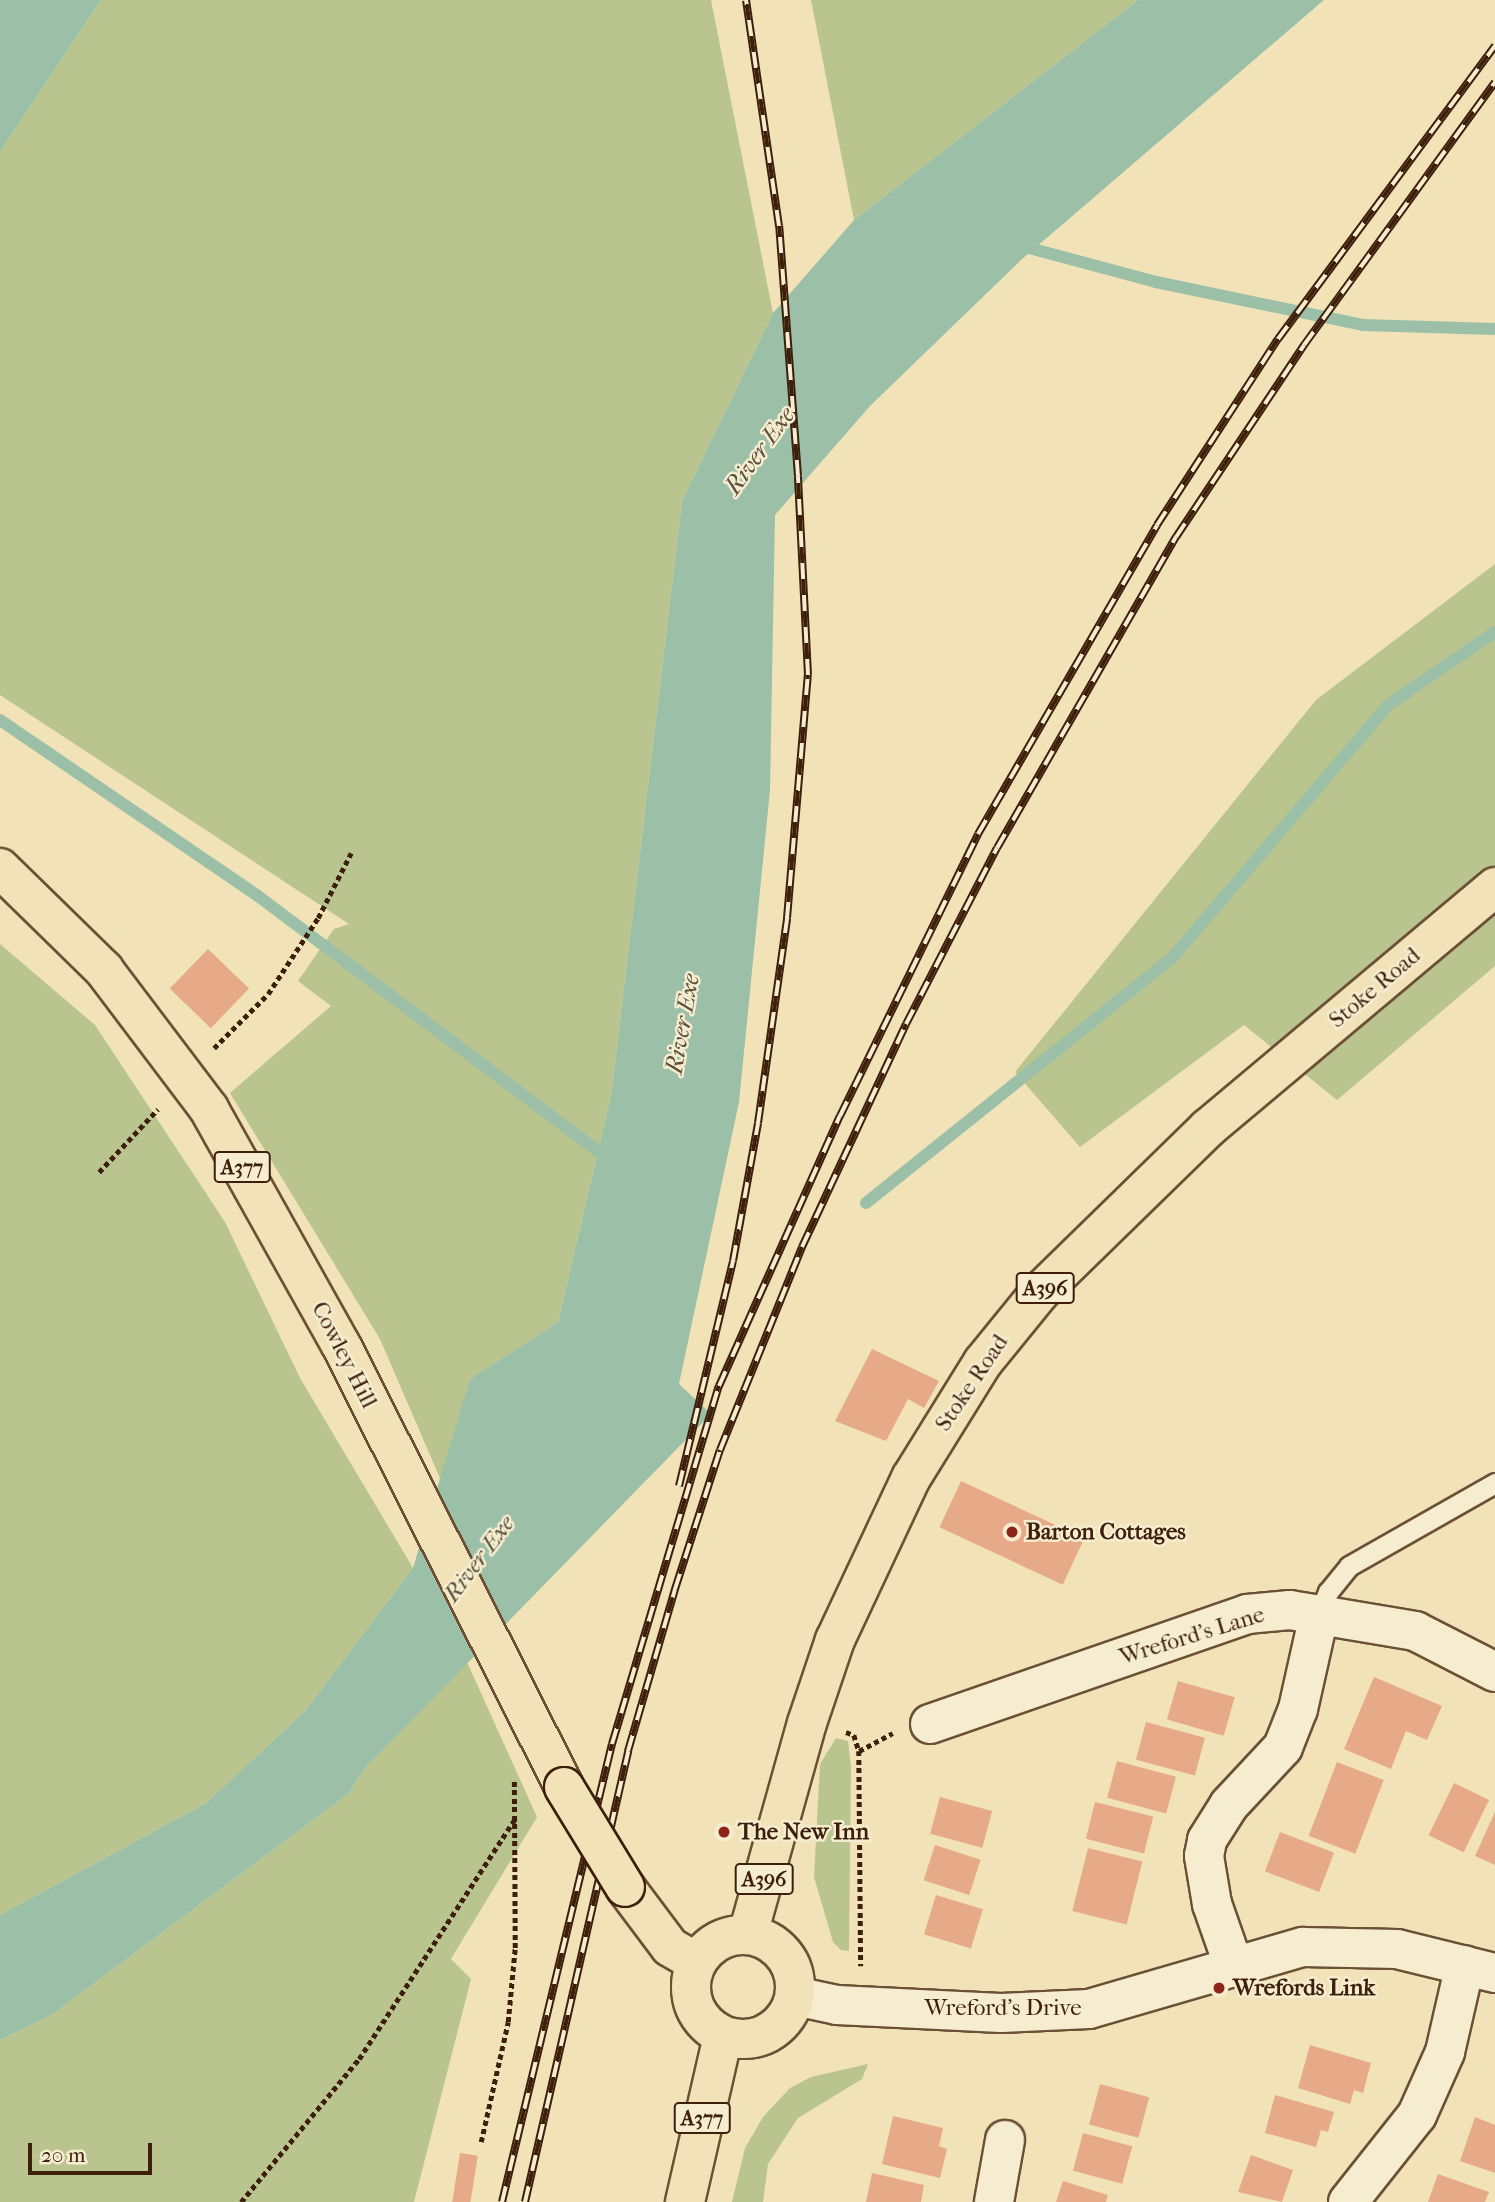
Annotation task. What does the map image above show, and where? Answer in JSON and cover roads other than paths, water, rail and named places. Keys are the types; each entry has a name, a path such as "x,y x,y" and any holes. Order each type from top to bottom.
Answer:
{"main road":[{"name":"Cowley Hill","path":"0,868 104,970 209,1109 341,1345 422,1511 504,1662 564,1787 625,1887 670,1947 696,1962"},
{"name":"Stoke Road","path":"748,1934 807,1723 835,1640 890,1518 946,1417 1006,1331 1039,1293 1208,1128 1495,887"},
{"path":"748,1934 778,1947 789,1962 795,1996 790,2012 768,2033 754,2039 723,2036 708,2026 694,2005 691,1979 696,1962 716,1941 748,1934"},
{"name":"A377","path":"685,2202 723,2036"}],"street":[{"name":"Wreford's Lane","path":"930,1724 1248,1614 1290,1609 1415,1631 1495,1672"},
{"path":"1233,1964 1212,1904 1205,1856 1207,1840 1229,1805 1283,1746 1298,1709 1320,1615"},
{"name":"Wreford's Drive","path":"795,1996 862,2005 1001,2013 1090,2009 1233,1964 1303,1947 1397,1949 1480,1969"},
{"path":"1348,2202 1417,2115 1480,1969"},
{"path":"994,2202 1005,2140"}],"lane":[{"path":"1320,1615 1328,1592 1349,1566 1495,1483"}],"water":[{"path":"0,0 101,0 0,152"},
{"name":"River Exe","path":"1138,0 1324,0 1021,260 870,406 775,515 770,790 739,1102 679,1384 711,1414 366,1767 348,1794 53,2014 0,2040 0,1915 206,1803 305,1711 413,1568 470,1379 558,1322 611,1096 682,501 773,313 854,220"}],"waterway":[{"path":"1018,245 1156,282 1363,325 1495,329"},
{"path":"866,1203 1172,958 1388,705 1495,632"},
{"path":"0,720 258,896 609,1160"}],"railway":[{"path":"679,1486 733,1261 758,1123 787,918 808,675 798,476 779,226 746,0"},
{"path":"502,2202 612,1744 719,1386 840,1116 978,834 1157,525 1278,339 1495,46"},
{"path":"525,2202 628,1751 675,1589 720,1450 802,1247 906,1024 997,848 1176,537 1304,345 1495,82"}],"place":[{"name":"Barton Cottages","path":"1012,1532"},
{"name":"The New Inn","path":"724,1832"},
{"name":"Wrefords Link","path":"1219,1988"}]}
